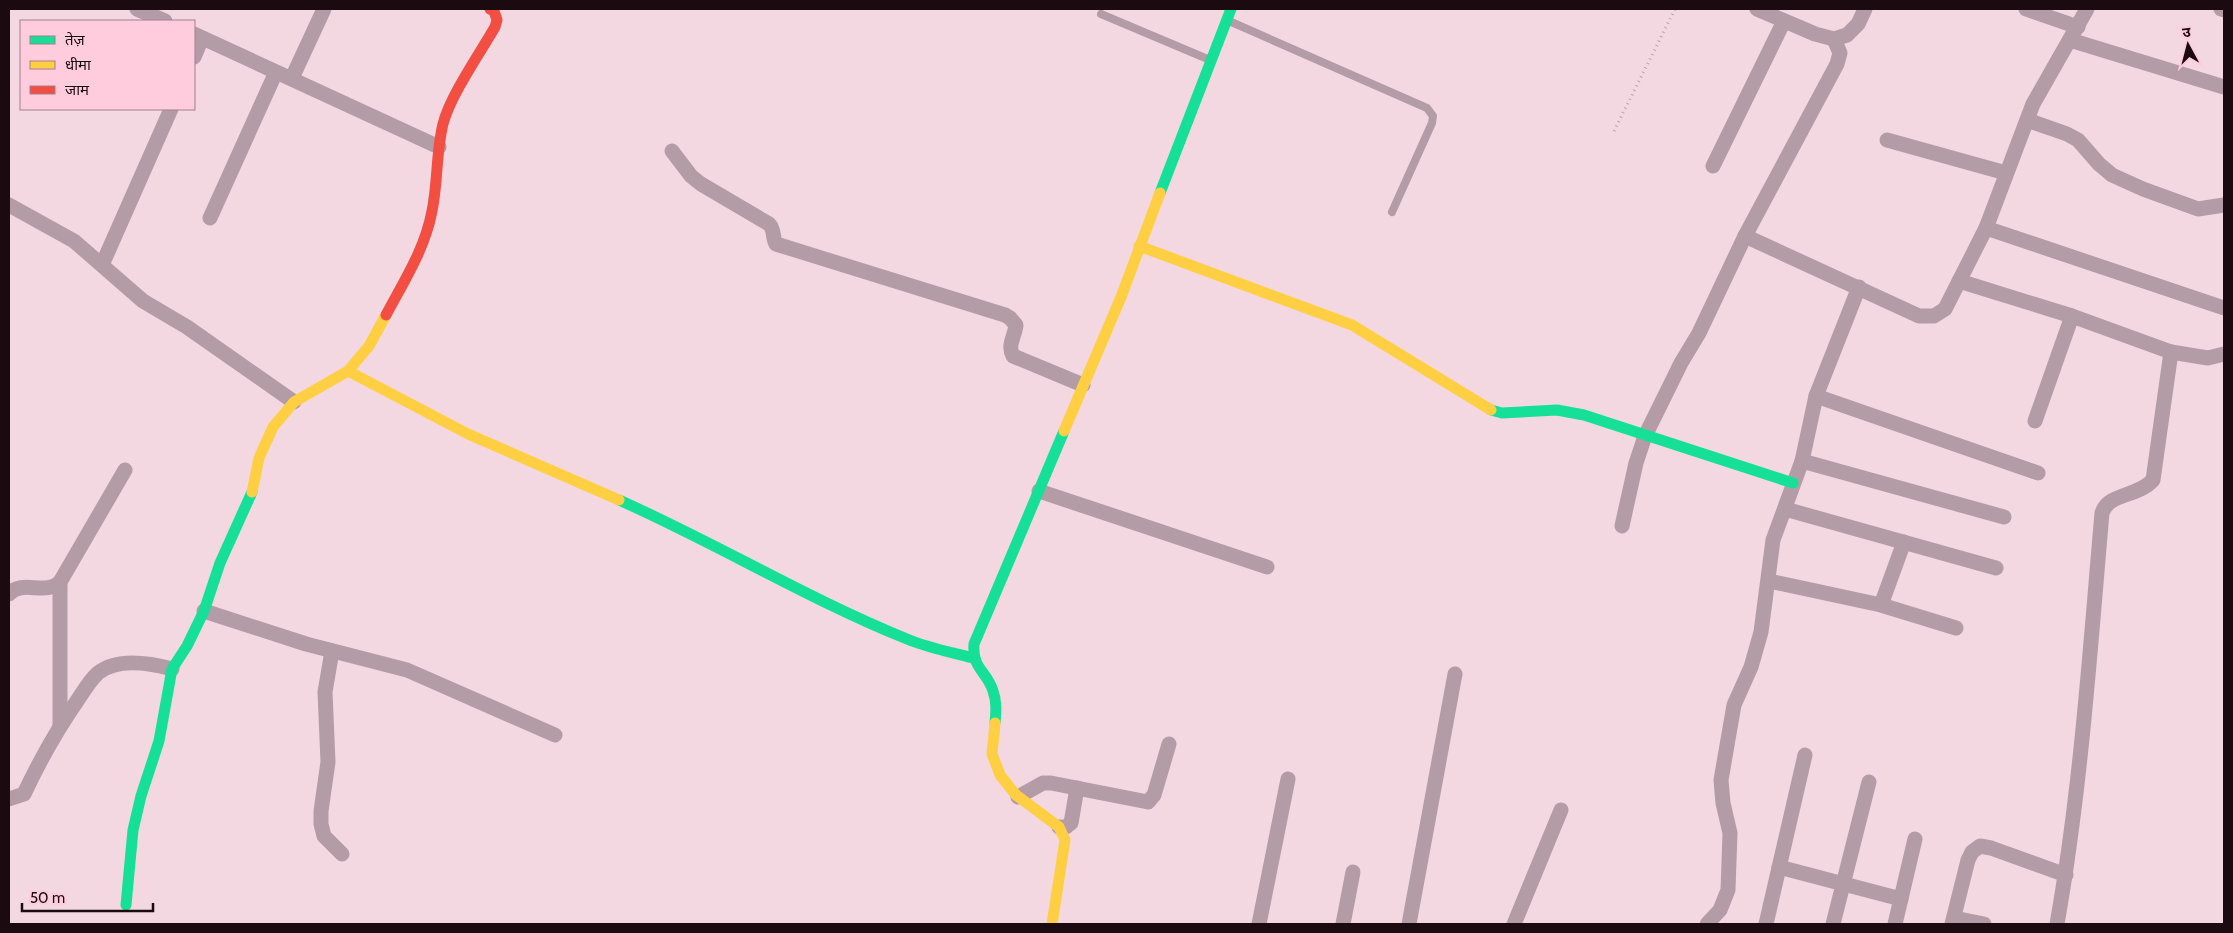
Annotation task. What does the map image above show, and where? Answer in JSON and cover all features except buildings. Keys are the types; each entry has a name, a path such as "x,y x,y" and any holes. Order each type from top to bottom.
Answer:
{"street":[{"path":"137,9 163,20"},
{"path":"292,78 324,9"},
{"path":"126,905 133,830 141,796 159,741 172,670 187,646 204,611 220,564 251,494 259,458 273,427 294,402 348,371 370,346 419,254 432,211 443,123 451,104 495,27 497,20 494,11 490,9"},
{"path":"1052,924 1065,840 1059,827 1018,797 1000,775 992,754 996,707 993,690 973,658 974,644 1121,297 1231,9"},
{"path":"1757,9 1815,34 1834,39 1847,36 1858,24 1865,9"},
{"path":"2026,9 2078,27"},
{"path":"1745,236 1919,316 1934,316 1945,310 1986,228 2033,104 2087,9"},
{"path":"1713,166 1784,21"},
{"path":"195,52 198,36 439,147"},
{"path":"1622,526 1636,463 1645,436 1681,363 1699,333 1745,236 1837,64 1840,53 1834,39"},
{"path":"2070,40 2224,87"},
{"path":"210,218 276,72"},
{"path":"102,265 171,110"},
{"path":"2027,120 2067,134 2078,140 2099,164 2112,174 2143,190 2198,209 2224,205"},
{"path":"1887,140 2006,173"},
{"path":"672,151 696,180 769,224 772,228 776,244 1010,318 1016,325 1010,345 1013,356 1083,385"},
{"path":"9,206 74,241 143,301 187,327 294,402"},
{"path":"1986,228 2224,308"},
{"path":"1139,246 1352,325 1489,409 1502,413 1557,410 1584,415 1793,483"},
{"path":"1959,281 2072,316 2171,352 2208,358 2224,354"},
{"path":"1707,924 1720,910 1728,890 1730,832 1722,803 1721,780 1734,705 1756,650 1769,581 1773,540 1802,461 1816,396 1859,287"},
{"path":"2035,421 2072,316"},
{"path":"2057,924 2066,875 2082,749 2102,513 2105,504 2110,500 2132,494 2146,487 2153,480 2171,352"},
{"path":"348,371 468,434 675,525 842,610 909,640 973,658"},
{"path":"1816,396 2038,474"},
{"path":"1802,461 2004,517"},
{"path":"9,594 18,587 49,588 56,586 60,582 125,470"},
{"path":"1039,491 1267,567"},
{"path":"1785,509 1996,568"},
{"path":"1881,606 1904,542"},
{"path":"1769,581 1881,606 1956,628"},
{"path":"60,582 60,726"},
{"path":"204,611 332,651 407,670 555,735"},
{"path":"332,651 325,692 328,762 321,810 321,824 324,836 342,854"},
{"path":"9,799 24,794 60,726 98,673 118,665 150,663 172,670"},
{"path":"1409,924 1455,674"},
{"path":"1018,797 1042,783 1148,802 1154,795 1169,744"},
{"path":"1766,924 1805,755"},
{"path":"1259,924 1288,779"},
{"path":"1833,924 1869,782"},
{"path":"1059,827 1066,827 1071,824 1077,788"},
{"path":"1514,924 1561,810"},
{"path":"1895,924 1915,839"},
{"path":"1984,924 1953,921 1968,860 1972,852 1980,846 1991,848 2066,875"},
{"path":"1779,867 1901,899"},
{"path":"1343,924 1354,872"}],"lane":[{"path":"1101,14 1212,61"},
{"path":"1227,21 1427,108 1433,116 1432,123 1392,212"}],"path":[{"path":"1614,131 1675,9"}],"traffic: fast":[{"path":"1160,193 1231,9"},
{"path":"1491,410 1502,413 1557,410 1584,415 1793,483"},
{"path":"995,723 996,707 994,695 990,684 975,659 974,644 1064,431"},
{"path":"126,905 133,830 141,796 159,741 172,669 187,646 204,611 220,563 252,492"},
{"path":"619,500 870,623 923,645 973,658"}],"traffic: slow":[{"path":"1064,431 1121,297 1160,193"},
{"path":"1139,246 1352,325 1491,410"},
{"path":"252,492 259,458 273,427 294,402 348,371 369,346 386,315"},
{"path":"348,371 468,434 619,500"},
{"path":"995,723 992,754 1000,775 1016,795 1059,827 1065,840 1052,924"}],"traffic: jam":[{"path":"386,315 419,252 429,225 434,200 439,145 443,124 452,101 495,27 497,20 494,11 490,9"}]}
